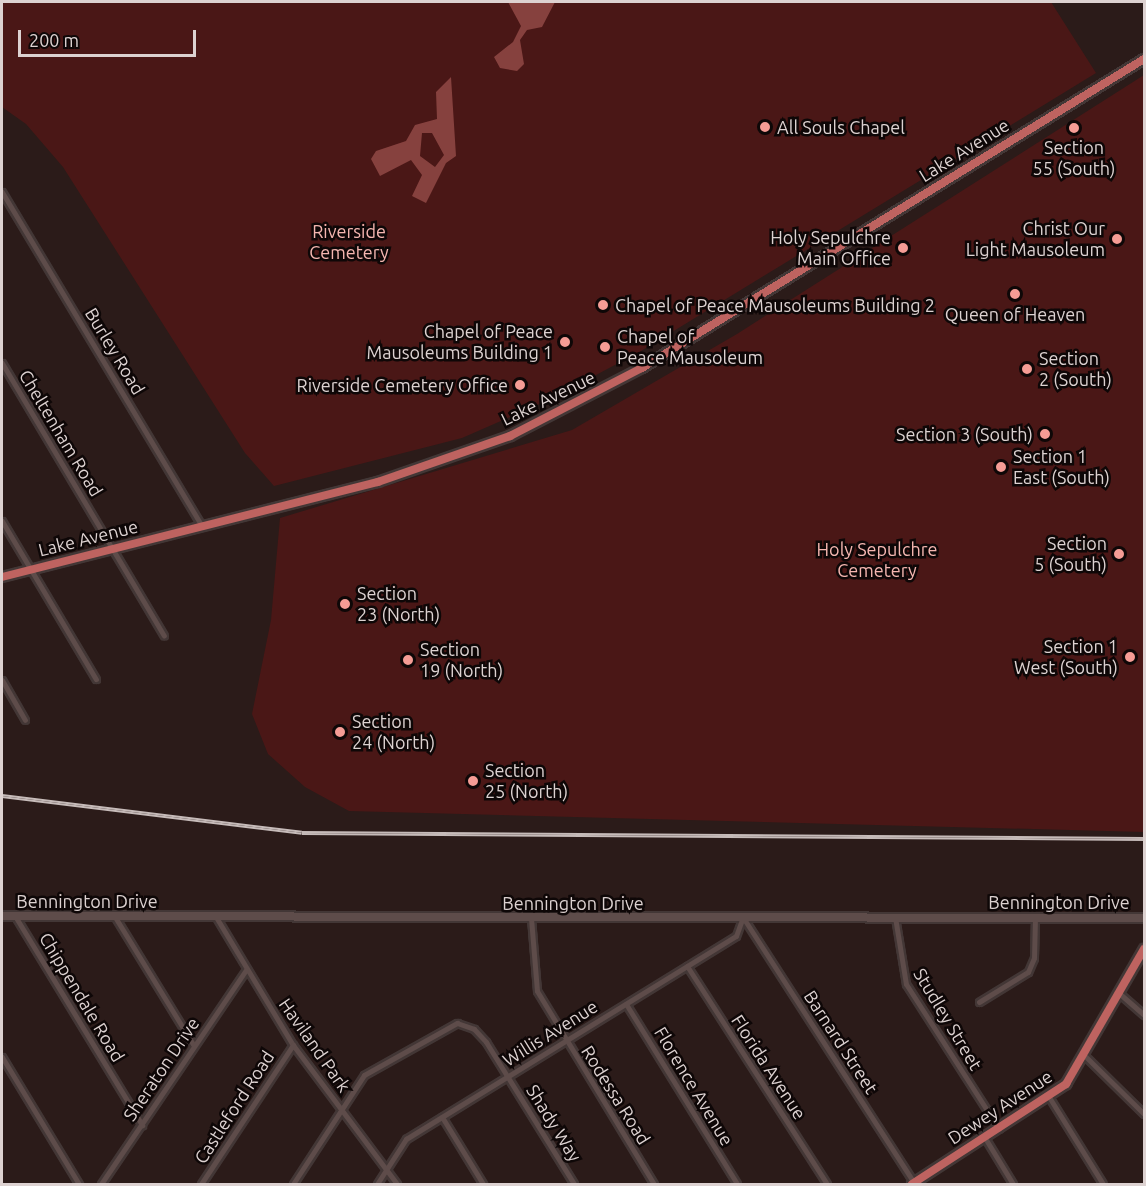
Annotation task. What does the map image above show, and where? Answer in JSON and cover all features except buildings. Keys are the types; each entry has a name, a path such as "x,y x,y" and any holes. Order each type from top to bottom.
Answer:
{"main road":[{"name":"Lake Avenue","path":"2,577 378,482 548,418 642,368 1144,59"},
{"name":"Dewey Avenue","path":"914,1184 1049,1097 1086,1057 1144,949"}],"street":[{"name":"Burley Road","path":"2,192 201,525"},
{"name":"Cheltenham Road","path":"2,363 164,636"},
{"path":"2,521 96,679"},
{"path":"2,680 25,720"},
{"name":"Bennington Drive","path":"2,916 1144,918"},
{"name":"Chippendale Road","path":"15,916 142,1125"},
{"path":"115,917 194,1046"},
{"name":"Haviland Park","path":"216,917 293,1045 397,1185"},
{"name":"Willis Avenue","path":"377,1185 406,1139 740,933 743,917"},
{"name":"Barnard Street","path":"743,917 914,1184"},
{"name":"Studley Street","path":"895,917 906,984 999,1129"},
{"path":"978,1002 1028,972 1035,958 1035,917"},
{"name":"Rodessa Road","path":"531,918 533,982 565,1041 654,1185"},
{"name":"Florida Avenue","path":"687,966 826,1185"},
{"name":"Sheraton Drive","path":"101,1185 246,969"},
{"path":"1120,994 1144,1015"},
{"name":"Florence Avenue","path":"626,1004 737,1185"},
{"name":"Shady Way","path":"293,1185 369,1072 450,1024 470,1026 480,1034 574,1185"},
{"name":"Castleford Road","path":"201,1185 293,1045"},
{"path":"2,1056 79,1185"},
{"path":"1086,1057 1144,1114"},
{"path":"1049,1097 1103,1185"},
{"path":"442,1117 483,1185"},
{"path":"985,1138 1014,1185"}],"green space":[{"name":"Riverside Cemetery","path":"2,2 1051,2 1096,73 641,351 553,398 462,438 274,486 245,453 63,167 26,124 2,107"},
{"name":"Holy Sepulchre Cemetery","path":"1144,75 1144,832 349,811 305,787 268,754 252,714 271,620 280,518 572,430 737,334"}],"shaded area":[{"path":"508,2 555,2 542,27 527,30 520,40 524,64 517,71 500,68 494,57 513,42 521,26"},
{"path":"451,77 456,156 446,163 426,203 412,196 422,175 411,160 380,176 371,159 376,151 406,141 415,125 437,119 436,92","holes":["422,133 432,133 444,155 435,167 420,156"]}],"railway":[{"path":"2,796 302,833 1144,839"}],"place":[{"name":"All Souls Chapel","path":"765,127"},
{"name":"Section 55 (South)","path":"1074,128"},
{"name":"Christ Our Light Mausoleum","path":"1117,239"},
{"name":"Holy Sepulchre Main Office","path":"903,248"},
{"name":"Queen of Heaven","path":"1015,294"},
{"name":"Chapel of Peace Mausoleums Building 2","path":"603,305"},
{"name":"Chapel of Peace Mausoleums Building 1","path":"565,342"},
{"name":"Chapel of Peace Mausoleum","path":"605,347"},
{"name":"Section 2 (South)","path":"1027,369"},
{"name":"Riverside Cemetery Office","path":"520,385"},
{"name":"Section 3 (South)","path":"1045,434"},
{"name":"Section 1 East (South)","path":"1001,467"},
{"name":"Section 5 (South)","path":"1119,554"},
{"name":"Section 23 (North)","path":"345,604"},
{"name":"Section 1 West (South)","path":"1130,657"},
{"name":"Section 19 (North)","path":"408,660"},
{"name":"Section 24 (North)","path":"340,732"},
{"name":"Section 25 (North)","path":"473,781"}]}
